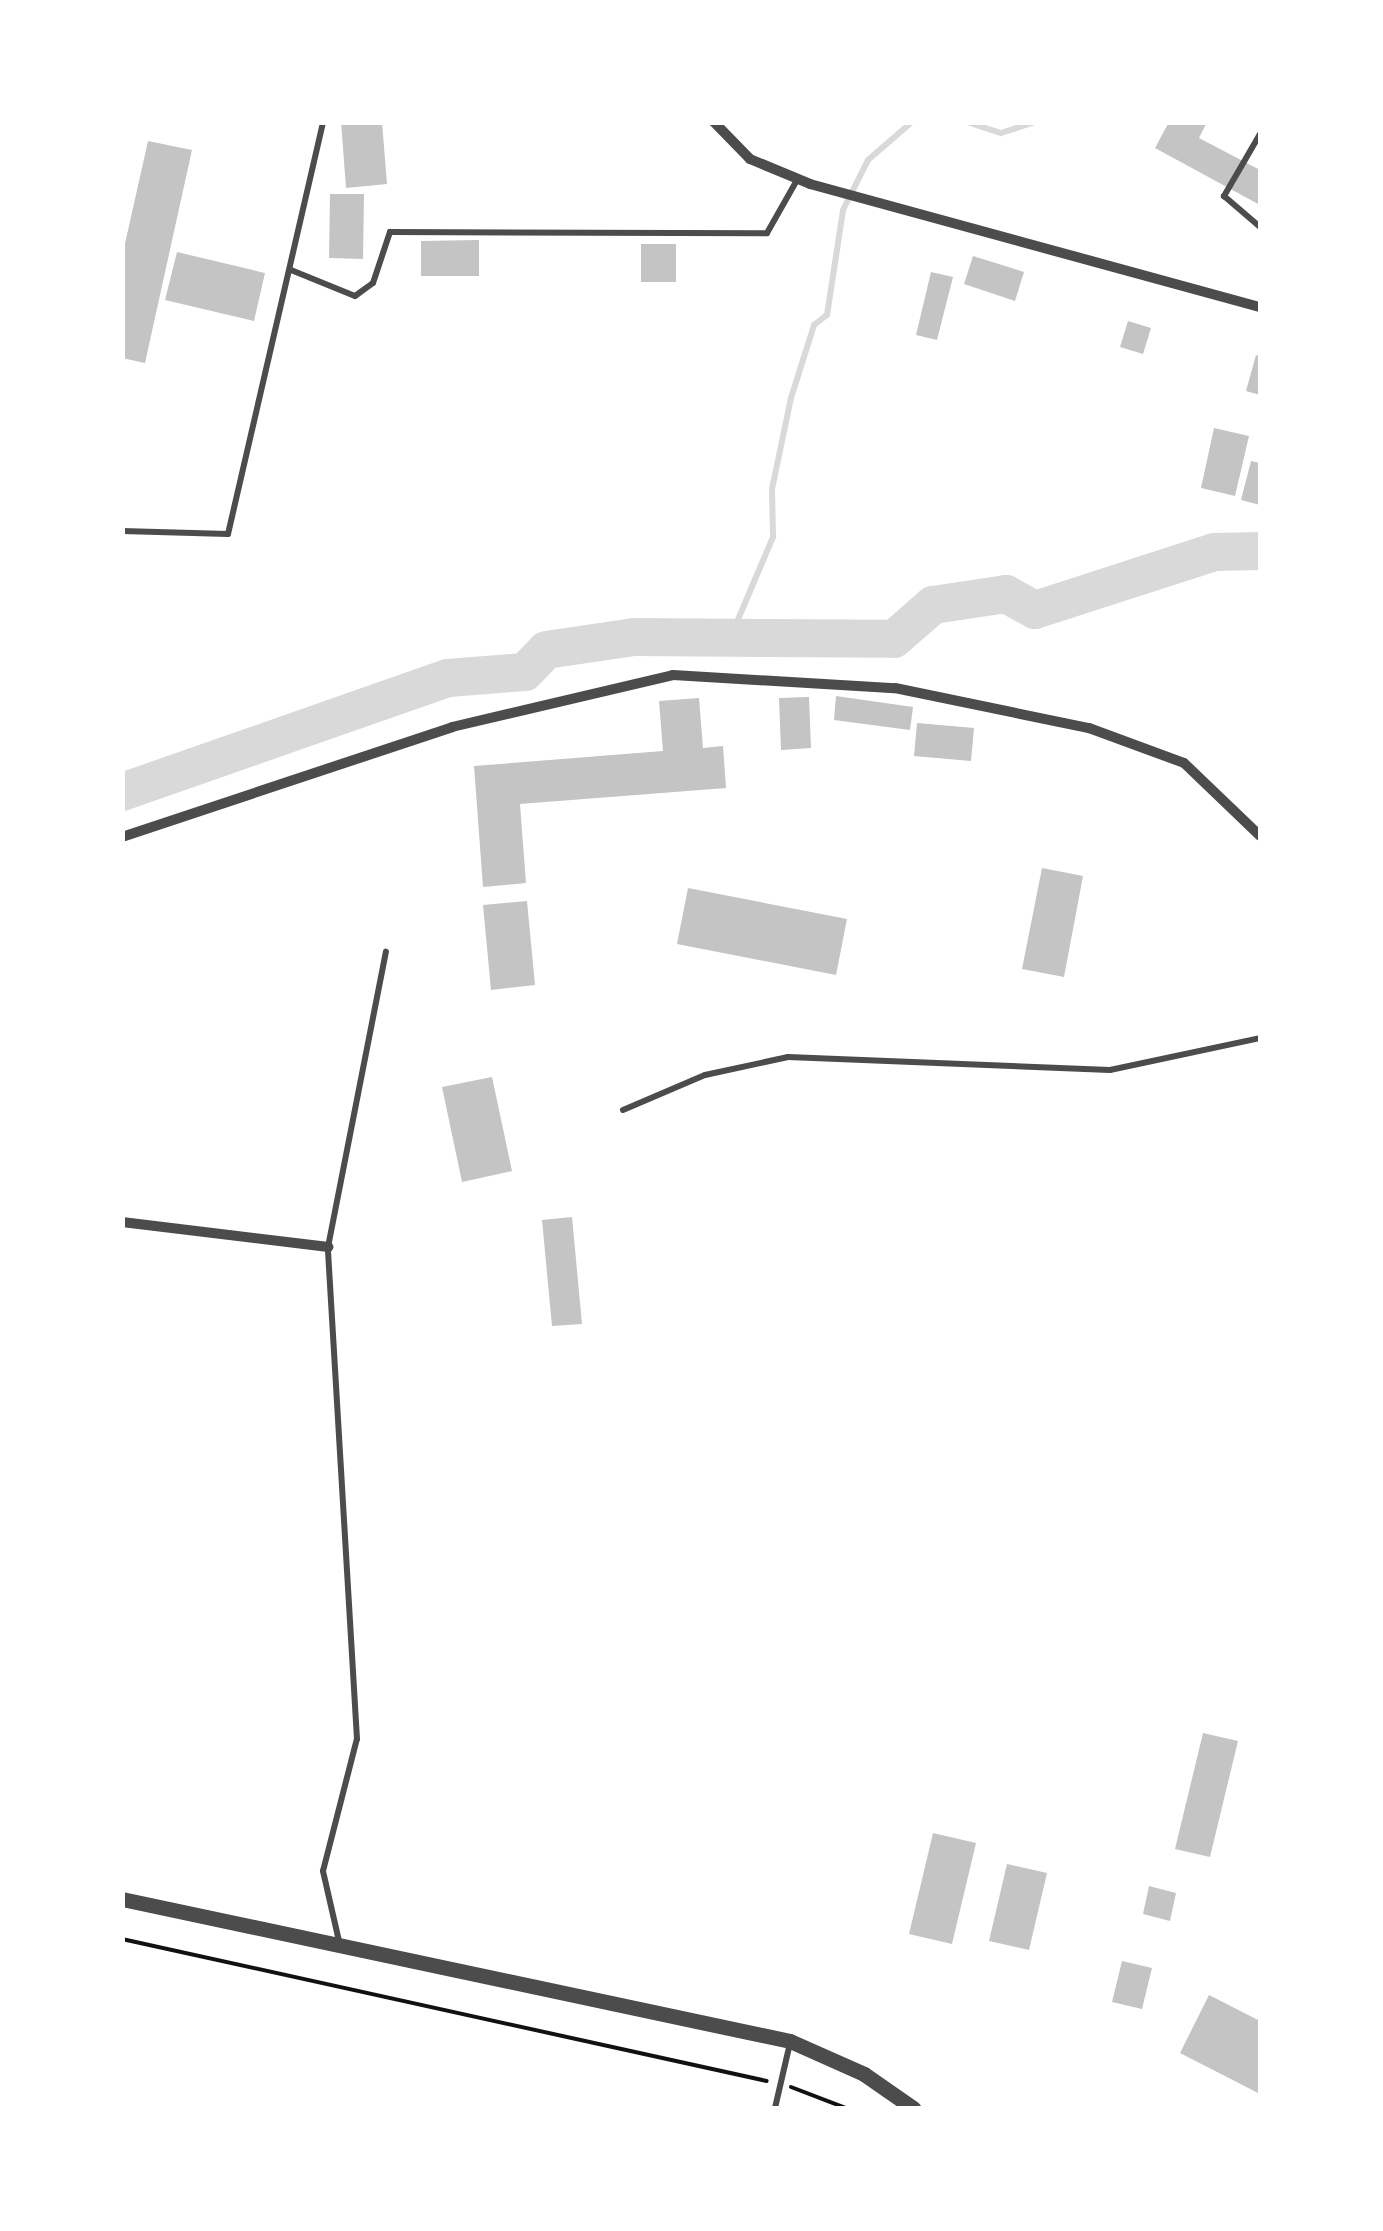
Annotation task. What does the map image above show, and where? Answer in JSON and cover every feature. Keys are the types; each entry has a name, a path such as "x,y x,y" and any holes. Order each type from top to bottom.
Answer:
{"street":[{"path":"714,122 750,159 797,179 1260,307"},
{"path":"122,837 452,727 674,675 895,688 1089,728 1184,762 1260,836"},
{"path":"122,1222 328,1247"},
{"path":"122,1899 790,2041 864,2074 913,2108"}],"lane":[{"path":"122,531 228,534 324,122"},
{"path":"1260,134 1224,196 1260,227"},
{"path":"291,270 356,296 373,282 390,232 756,235 779,223 797,179"},
{"path":"342,1946 322,1871 357,1740 328,1247 386,952"},
{"path":"623,1110 705,1075 788,1057 1110,1070 1260,1038"},
{"path":"776,2108 790,2041"}],"path":[{"path":"122,1939 781,2084 846,2108"}],"building":[{"path":"341,122 382,122 387,184 346,188"},
{"path":"1169,122 1207,122 1199,138 1260,170 1260,205 1155,148"},
{"path":"148,141 192,150 145,363 122,358 122,257"},
{"path":"330,194 364,194 363,259 329,258"},
{"path":"479,240 479,276 421,276 421,241"},
{"path":"641,244 676,244 676,282 641,282"},
{"path":"177,252 265,273 254,321 165,300"},
{"path":"973,256 1024,272 1015,301 964,284"},
{"path":"931,272 953,277 937,340 916,335"},
{"path":"1128,321 1151,328 1143,354 1120,347"},
{"path":"1256,355 1260,356 1260,395 1246,391"},
{"path":"1214,428 1249,436 1235,496 1201,488"},
{"path":"1251,461 1260,463 1260,505 1241,500"},
{"path":"836,696 913,707 910,730 834,720"},
{"path":"809,697 811,748 781,750 779,698"},
{"path":"699,698 703,748 723,746 726,788 520,804 526,883 483,887 474,766 663,751 659,701"},
{"path":"917,723 974,728 971,761 914,756"},
{"path":"1042,868 1083,876 1064,977 1022,969"},
{"path":"688,888 847,919 836,975 677,944"},
{"path":"527,901 535,985 491,990 483,905"},
{"path":"492,1077 512,1171 462,1182 442,1087"},
{"path":"572,1217 582,1324 552,1326 542,1220"},
{"path":"1203,1733 1238,1741 1210,1857 1175,1849"},
{"path":"933,1833 976,1843 952,1944 909,1934"},
{"path":"1007,1864 1047,1873 1029,1950 989,1941"},
{"path":"1149,1886 1176,1893 1170,1921 1143,1914"},
{"path":"1122,1961 1152,1968 1142,2009 1112,2002"},
{"path":"1209,1995 1260,2021 1260,2094 1180,2053"}],"waterway":[{"path":"731,636 773,537 772,489 791,398 814,325 827,315 843,210 868,160 912,122"},
{"path":"967,122 1001,133 1034,122"},
{"path":"122,792 448,678 525,672 546,650 634,637 894,639 933,605 1006,594 1035,610 1215,552 1260,551"}]}
